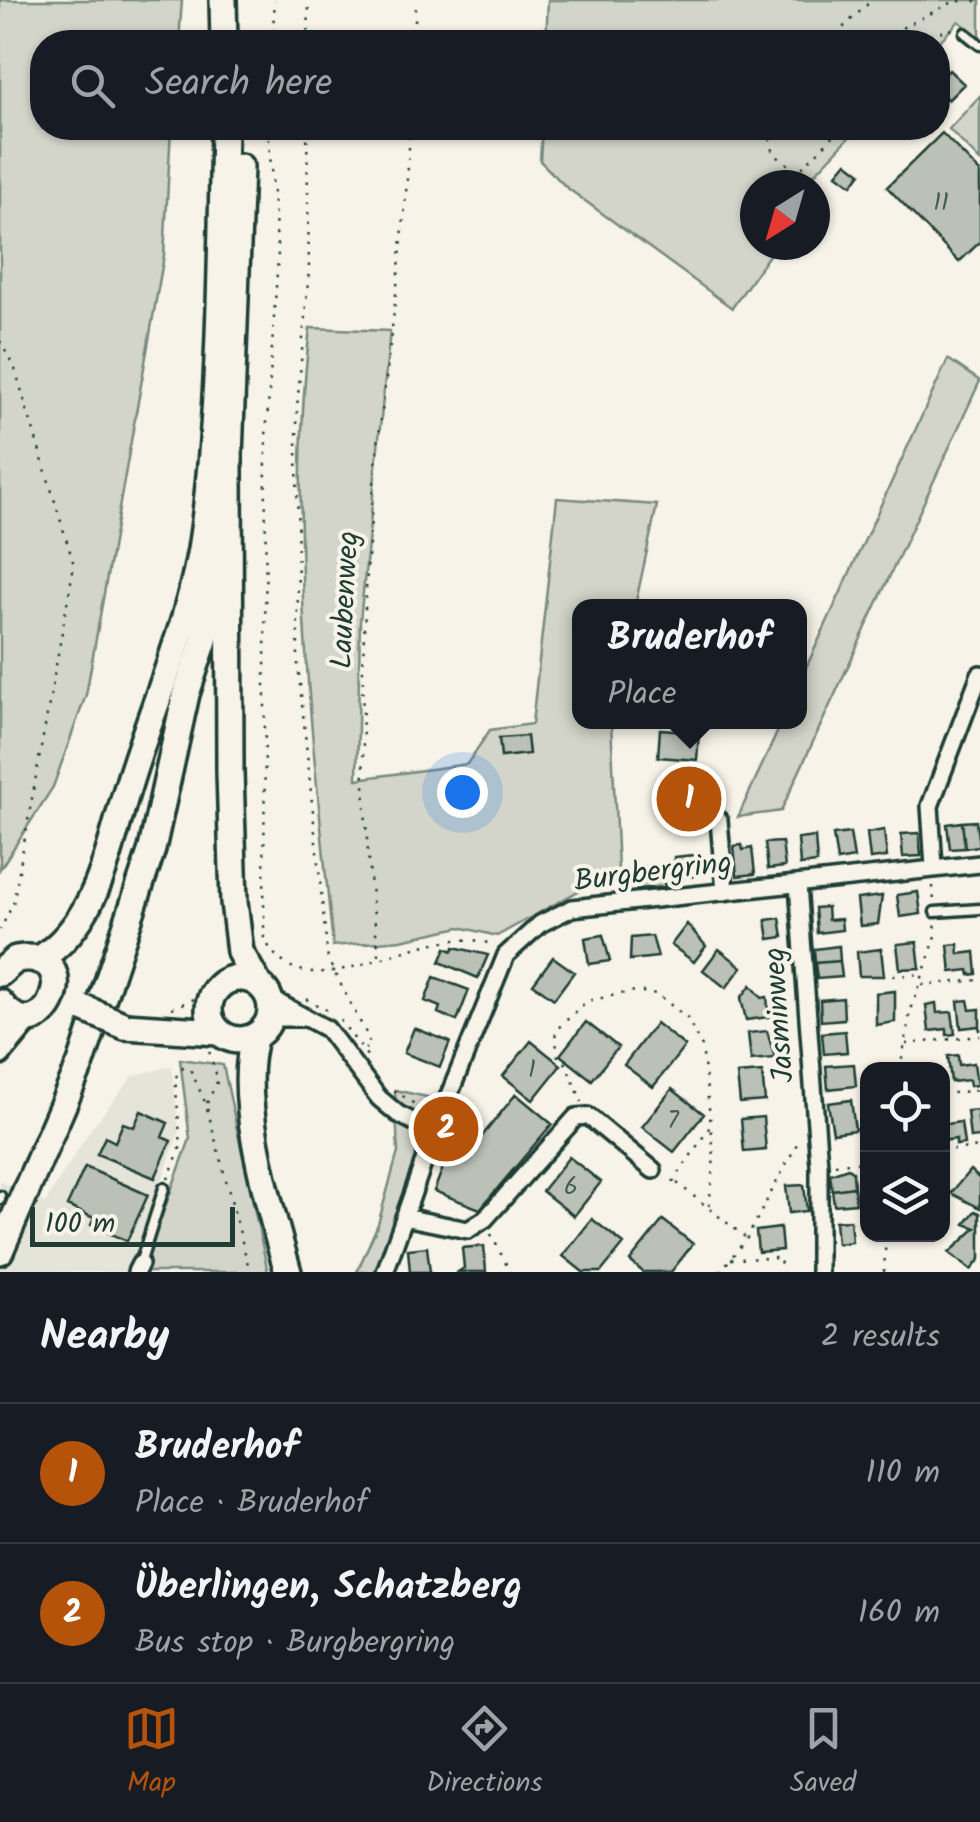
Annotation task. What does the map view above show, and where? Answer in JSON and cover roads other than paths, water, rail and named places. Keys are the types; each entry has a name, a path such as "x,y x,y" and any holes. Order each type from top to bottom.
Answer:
{"main road":[{"path":"223,0 224,30"},
{"path":"240,0 240,30"},
{"path":"0,1250 57,1122 107,993 152,850 186,694 216,371 224,140"},
{"path":"240,140 229,456 234,902 250,1090 288,1272"},
{"path":"186,694 204,640 229,456"},
{"path":"38,960 66,939 95,892 141,747 171,671 204,532"},
{"path":"0,973 16,959 38,960 50,969 56,984 85,1010 125,1026 160,1029 243,1021"},
{"path":"243,977 243,1021 210,1018 209,1002 216,988 243,977"},
{"path":"38,1015 54,999 56,984"},
{"path":"160,1029 209,1002"},
{"path":"1,1014 85,1010"}],"street":[{"path":"933,867 930,806 980,674"},
{"path":"719,820 725,892"},
{"name":"Burgbergring","path":"385,1272 434,1132 506,955 540,924 572,908 980,864"},
{"name":"Jasminweg","path":"798,886 819,1165 818,1272"},
{"path":"0,1054 38,1015"},
{"path":"243,1021 315,1020 345,1048 388,1106 434,1132"},
{"path":"404,1217 468,1230 485,1219 576,1117 588,1116 654,1170"},
{"path":"798,1142 816,1140"}],"lane":[{"path":"966,32 980,45"},
{"path":"934,912 980,908"},
{"path":"138,1268 164,1188"}],"place":[{"name":"Bruderhof","path":"689,799"},
{"name":"Überlingen, Schatzberg","path":"446,1129"}]}
